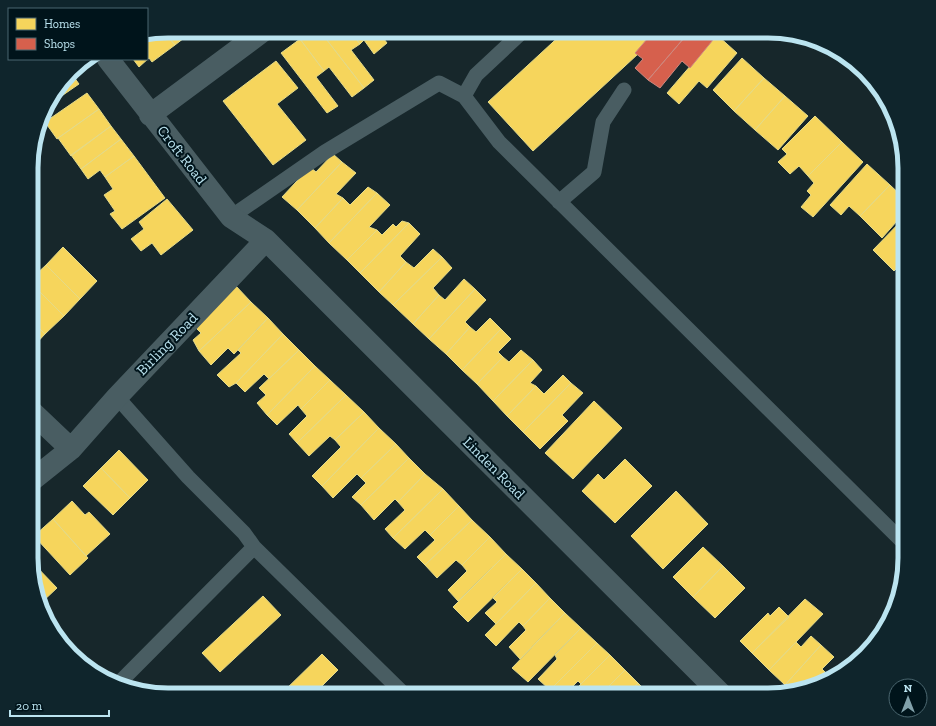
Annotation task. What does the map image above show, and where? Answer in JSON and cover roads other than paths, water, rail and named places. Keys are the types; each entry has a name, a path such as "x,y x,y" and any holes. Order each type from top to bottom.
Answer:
{"street":[{"path":"150,114 253,38"},
{"name":"Croft Road","path":"109,60 231,217 266,240"},
{"name":"Birling Road","path":"38,476 71,449 117,397 266,240"},
{"name":"Linden Road","path":"266,240 715,688"},
{"path":"38,418 71,449"}],"lane":[{"path":"464,96 476,75 515,38"},
{"path":"231,217 325,152 439,83 464,96 499,142 898,537"},
{"path":"559,202 594,172 603,122 624,90"},
{"path":"117,397 188,477 244,533 254,547 399,688"},
{"path":"122,680 254,547"}]}
